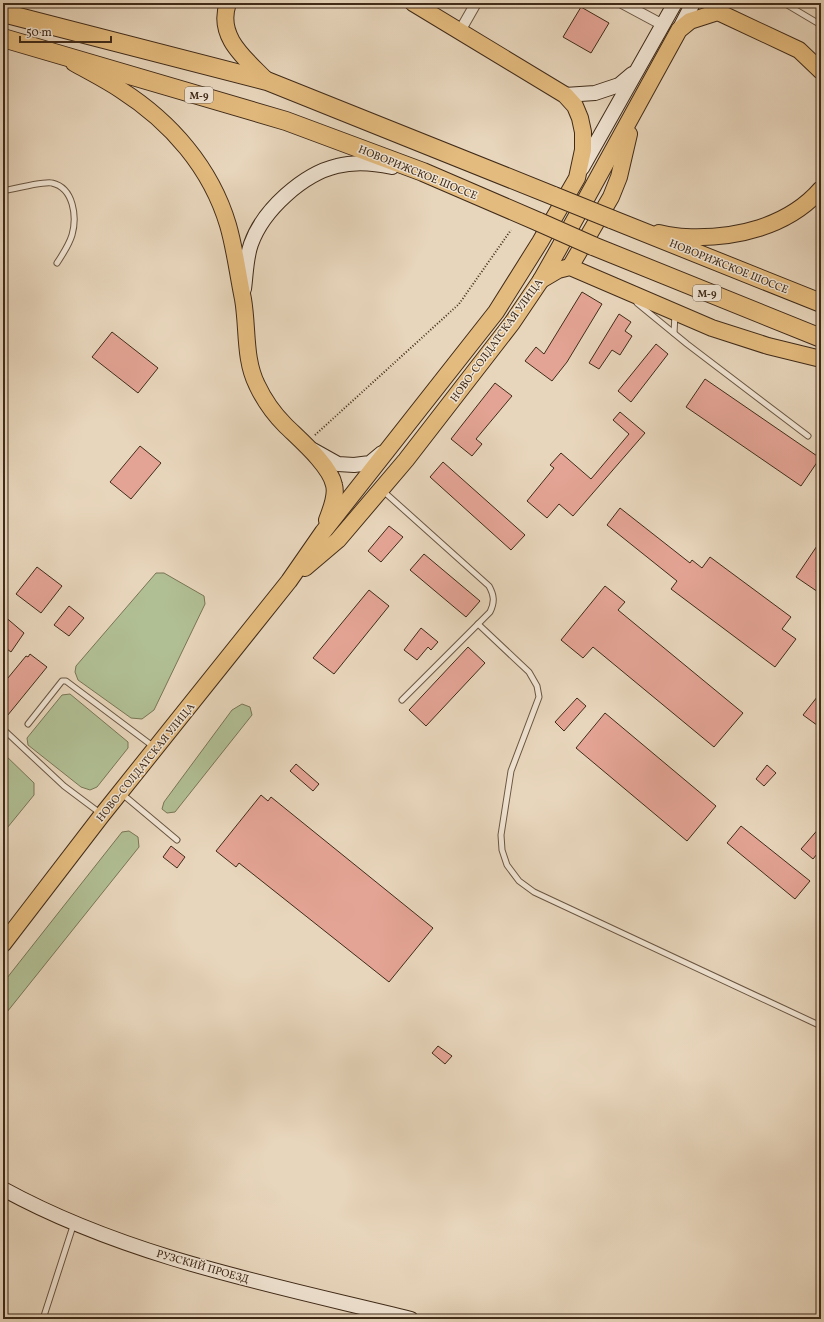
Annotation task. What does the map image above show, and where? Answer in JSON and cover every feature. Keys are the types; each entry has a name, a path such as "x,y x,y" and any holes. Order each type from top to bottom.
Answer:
{"highway":[{"name":"НОВОРИЖСКОЕ ШОССЕ","path":"3,13 267,81 821,303"},
{"name":"НОВОРИЖСКОЕ ШОССЕ","path":"3,38 286,121 423,172 593,246 821,338"}],"main road":[{"path":"228,3 225,26 231,41 242,56 267,81"},
{"path":"413,3 566,95 575,106 580,118 583,132 583,150 577,178"},
{"name":"НОВО-СОЛДАТСКАЯ УЛИЦА","path":"3,944 102,815 290,581 323,532 496,312 540,242 675,3"},
{"name":"НОВО-СОЛДАТСКАЯ УЛИЦА","path":"290,581 338,540 406,460 507,329 541,280 633,117 692,3"},
{"path":"679,30 690,21 717,8 799,50 821,71"},
{"path":"57,54 122,90 151,112 179,138 201,167 215,192 228,225 243,302 249,359 256,384 266,403 284,424 309,441 338,464 354,465 370,463 387,449"},
{"path":"566,95 595,93 619,85 637,70"},
{"path":"570,267 611,197 619,177 633,117"},
{"path":"243,302 251,243 272,209 294,188 314,175 336,166 346,164 375,163 423,172"},
{"path":"637,229 685,238 717,237 757,230 797,212 813,199 821,189"},
{"path":"541,280 558,270 570,267 712,328 768,346 821,359"},
{"path":"309,441 331,474 335,486 333,503 323,532"},
{"name":"РУЗСКИЙ ПРОЕЗД","path":"3,1189 74,1224 140,1248 210,1269 411,1319"}],"street":[{"path":"460,31 476,3"},
{"path":"622,3 663,25"},
{"path":"799,50 821,63"}],"lane":[{"path":"784,3 821,25"},
{"path":"3,191 51,182 62,187 73,205 74,220 72,236 65,252 57,262"},
{"path":"618,287 674,333 808,436"},
{"path":"674,333 675,312"},
{"path":"381,490 489,586 493,594 493,605 490,612 402,700"},
{"path":"478,624 529,672 537,686 539,697 511,771 501,835 502,850 507,865 519,881 534,892 821,1026"},
{"path":"28,724 62,681 66,681 155,748"},
{"path":"3,729 64,786 102,815"},
{"path":"121,792 177,840"},
{"path":"43,1319 74,1224"}],"path":[{"path":"309,441 459,304 511,230"}],"green space":[{"path":"156,573 164,573 204,596 205,604 154,710 142,719 131,718 78,680 75,672 76,666"},
{"path":"70,694 128,742 128,748 97,787 90,790 81,787 28,745 27,738 62,695"},
{"path":"242,704 250,707 252,715 175,812 167,813 162,809 164,802 232,710"},
{"path":"3,753 34,783 34,795 3,833"},
{"path":"129,831 138,837 139,847 3,1017 3,983 122,832"}],"building":[{"path":"581,7 609,23 591,53 563,37"},
{"path":"582,292 602,304 567,362 552,381 525,361 536,347 544,354"},
{"path":"619,314 631,322 625,331 632,336 620,355 612,350 599,369 589,363"},
{"path":"112,332 158,368 138,393 92,357"},
{"path":"656,344 668,354 631,402 618,391"},
{"path":"705,379 820,458 801,486 686,407"},
{"path":"495,383 512,396 476,439 482,444 472,456 451,439"},
{"path":"620,412 645,433 573,516 559,504 547,518 527,501 554,468 550,465 561,453 591,479 629,434 613,420"},
{"path":"140,446 161,463 131,499 110,482"},
{"path":"443,462 525,535 511,550 430,477"},
{"path":"620,508 690,563 692,560 702,568 710,557 791,617 782,629 796,639 775,667 671,589 677,581 607,525"},
{"path":"389,526 403,537 381,562 368,551"},
{"path":"821,540 821,564 816,572 821,575 821,594 796,577"},
{"path":"424,554 480,601 466,617 410,570"},
{"path":"37,567 62,586 41,613 16,594"},
{"path":"605,586 625,602 618,610 743,713 714,747 593,647 583,658 561,640"},
{"path":"369,590 389,606 334,674 313,658"},
{"path":"69,606 84,618 69,636 54,625"},
{"path":"3,615 24,633 11,652 3,646"},
{"path":"421,628 438,642 431,650 428,647 417,660 404,650"},
{"path":"468,647 485,663 426,726 409,710"},
{"path":"30,654 47,667 3,721 3,684 26,656 28,657"},
{"path":"821,692 821,728 803,715"},
{"path":"577,698 586,706 564,731 555,722"},
{"path":"605,713 716,806 687,841 576,748"},
{"path":"296,764 319,784 313,791 290,771"},
{"path":"767,765 776,773 764,786 756,779"},
{"path":"261,795 268,801 271,797 433,928 389,982 239,863 236,867 216,851"},
{"path":"741,826 810,881 795,899 727,843"},
{"path":"821,826 821,849 813,859 801,849"},
{"path":"171,846 185,857 177,868 163,857"},
{"path":"438,1046 452,1056 445,1064 432,1053"}]}
